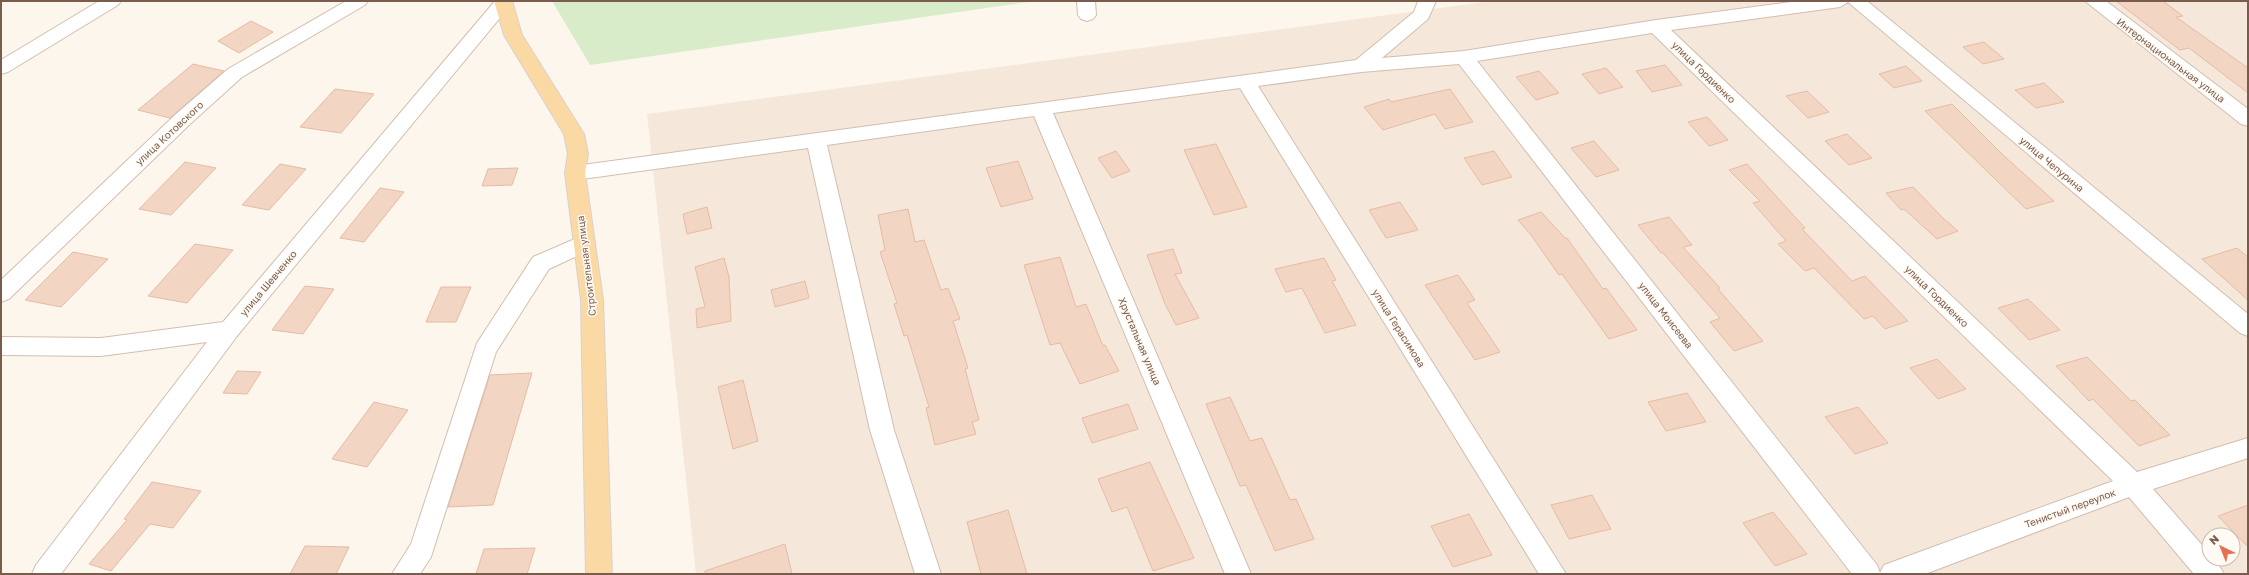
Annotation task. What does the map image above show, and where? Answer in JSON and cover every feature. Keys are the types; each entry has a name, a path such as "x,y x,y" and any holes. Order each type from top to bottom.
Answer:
{"main road":[{"name":"Строительная улица","path":"503,2 513,35 574,134 578,154 575,173 592,300 599,574"}],"street":[{"path":"1,68 112,1"},
{"name":"улица Котовского","path":"1,293 182,120 235,73 359,1"},
{"path":"1361,66 1422,15 1427,1"},
{"path":"575,173 1041,108 1361,66 1464,56 1656,26 1840,1"},
{"name":"улица Чепурина","path":"1856,1 2248,327"},
{"name":"Интернациональная улица","path":"2094,1 2248,119"},
{"name":"улица Шевченко","path":"45,574 229,330 503,2"},
{"name":"улица Гордиенко","path":"1656,26 2133,484 2211,574"},
{"name":"улица Моисеева","path":"1464,56 1868,574"},
{"name":"улица Герасимова","path":"1246,82 1553,574"},
{"name":"Хрустальная улица","path":"1041,108 1238,574"},
{"path":"816,140 882,430 928,574"},
{"path":"405,574 422,549 485,350 541,263 584,243"},
{"path":"1,346 101,347 229,330"},
{"name":"Тенистый переулок","path":"1893,574 2133,484 2248,448"}],"shaded area":[{"path":"1492,1 2248,1 2248,574 696,574 647,114"}],"green space":[{"path":"552,1 1036,1 590,65"}],"building":[{"path":"2116,1 2163,1 2183,16 2176,17 2248,68 2248,93 2189,48 2180,50"},
{"path":"251,21 273,32 239,53 218,41"},
{"path":"1984,42 2004,59 1983,64 1963,47"},
{"path":"193,64 224,71 170,118 138,110"},
{"path":"1665,65 1682,85 1652,92 1636,71"},
{"path":"1906,66 1922,81 1894,88 1879,74"},
{"path":"1606,68 1623,87 1599,94 1582,74"},
{"path":"1539,71 1559,93 1536,100 1516,77"},
{"path":"2044,83 2064,102 2036,108 2015,90"},
{"path":"335,89 374,94 341,133 300,127"},
{"path":"1450,89 1473,122 1445,129 1435,114 1383,130 1364,107 1389,99 1391,102"},
{"path":"1807,91 1829,112 1808,118 1786,96"},
{"path":"1952,104 2003,155 2054,201 2026,209 1925,111"},
{"path":"1707,117 1728,140 1709,146 1688,122"},
{"path":"1847,134 1872,158 1849,165 1825,141"},
{"path":"1594,141 1619,170 1596,177 1571,148"},
{"path":"1216,144 1247,207 1214,215 1184,150"},
{"path":"1116,151 1130,171 1112,178 1098,158"},
{"path":"1494,151 1512,177 1482,185 1464,158"},
{"path":"1018,161 1033,199 1001,207 986,168"},
{"path":"185,162 216,168 171,215 139,209"},
{"path":"280,164 306,169 269,210 242,205"},
{"path":"1747,164 1805,228 1802,229 1852,281 1865,276 1908,321 1885,329 1873,316 1864,319 1814,268 1805,271 1778,244 1786,241 1753,203 1760,201 1729,170"},
{"path":"518,168 512,185 482,186 488,169"},
{"path":"1913,187 1958,231 1937,239 1904,209 1901,210 1886,193"},
{"path":"380,188 404,192 364,242 340,238"},
{"path":"1400,202 1418,230 1386,238 1369,210"},
{"path":"707,207 712,228 687,234 683,214"},
{"path":"908,209 915,242 924,240 941,290 948,288 960,319 953,321 968,368 965,369 979,420 972,422 976,434 935,445 926,408 929,407 907,335 904,336 894,304 897,303 880,252 885,250 878,215"},
{"path":"1541,212 1565,238 1567,238 1603,289 1606,288 1637,330 1609,339 1562,274 1559,275 1531,235 1518,220"},
{"path":"1669,217 1692,245 1683,247 1720,288 1718,289 1763,341 1734,351 1710,322 1720,318 1663,253 1661,253 1638,225"},
{"path":"195,244 233,250 187,303 148,296"},
{"path":"2237,248 2248,257 2248,300 2202,259"},
{"path":"1173,249 1182,273 1175,274 1199,318 1176,325 1165,304 1147,255"},
{"path":"73,252 108,259 61,307 25,300"},
{"path":"1060,257 1076,307 1086,304 1103,346 1105,345 1119,371 1080,384 1060,343 1050,345 1024,265"},
{"path":"724,258 729,277 731,321 697,328 696,309 705,307 695,267"},
{"path":"1324,258 1336,280 1332,281 1356,325 1325,333 1302,288 1286,292 1275,269"},
{"path":"1458,275 1475,300 1467,303 1500,352 1475,360 1425,285"},
{"path":"805,281 809,298 775,307 771,290"},
{"path":"305,286 334,289 303,334 272,330"},
{"path":"441,287 471,287 456,322 426,322"},
{"path":"2028,299 2060,330 2029,340 1998,308"},
{"path":"2087,357 2131,401 2135,400 2170,435 2139,446 2093,399 2089,401 2056,366"},
{"path":"1937,359 1966,389 1938,399 1910,368"},
{"path":"237,371 261,372 247,394 223,393"},
{"path":"532,373 493,505 448,507 490,375"},
{"path":"743,380 758,441 733,449 718,387"},
{"path":"1687,393 1706,422 1666,431 1648,402"},
{"path":"1230,397 1250,441 1262,438 1290,500 1296,499 1314,539 1275,551 1246,485 1240,486 1206,404"},
{"path":"374,402 408,410 367,467 332,459"},
{"path":"1128,404 1138,429 1092,443 1082,418"},
{"path":"1858,407 1888,443 1855,454 1825,417"},
{"path":"1150,462 1194,558 1153,571 1127,507 1112,512 1098,479"},
{"path":"152,482 201,491 173,528 150,524 111,571 89,564 127,520 124,519"},
{"path":"1592,495 1611,529 1569,539 1551,505"},
{"path":"2248,505 2248,547 2241,540 2241,527 2229,527 2218,516"},
{"path":"1008,510 1027,574 981,574 967,522"},
{"path":"1773,512 1807,554 1775,566 1743,523"},
{"path":"1469,514 1492,555 1453,567 1431,526"},
{"path":"785,544 792,574 705,574 705,571"},
{"path":"305,546 349,547 336,574 290,574"},
{"path":"535,548 527,574 476,574 484,549"}]}
